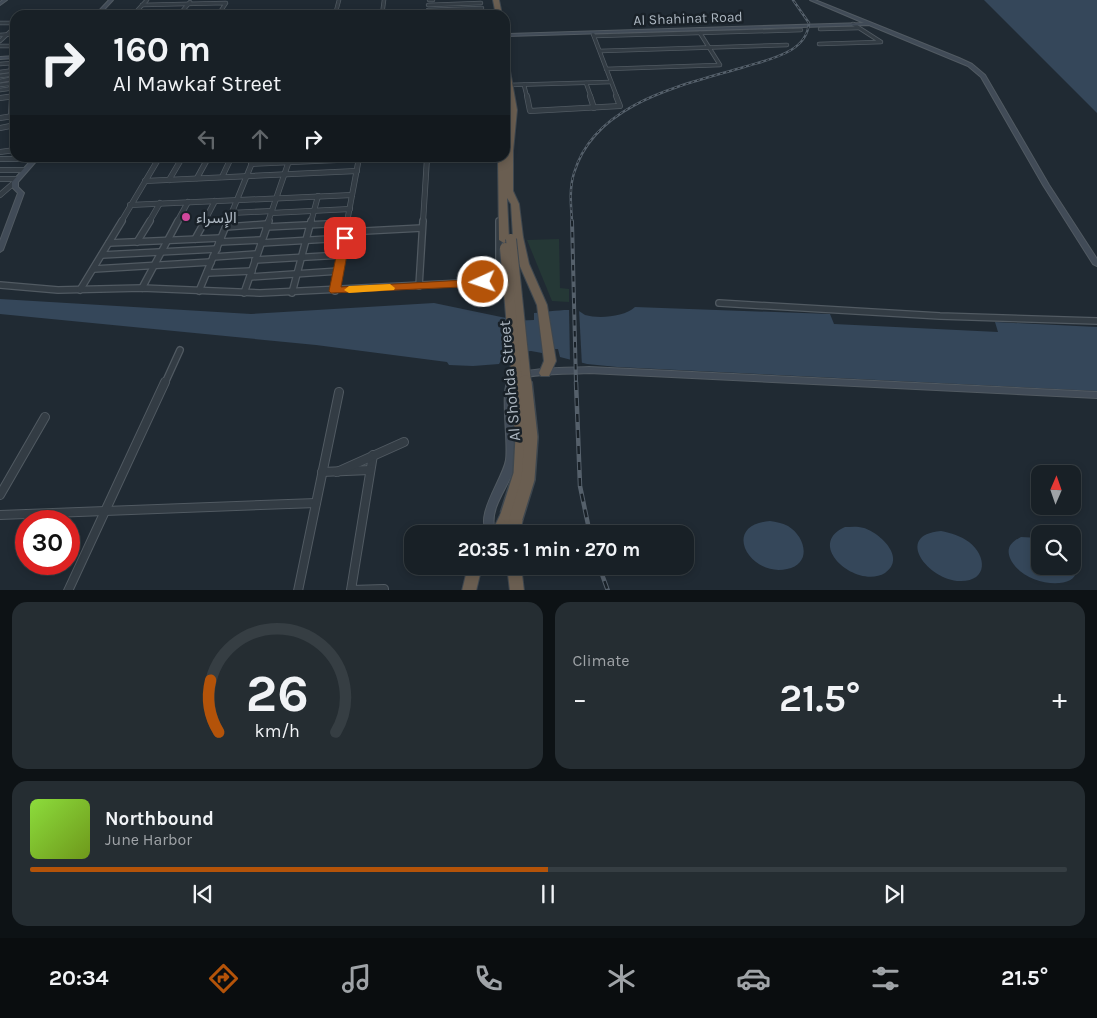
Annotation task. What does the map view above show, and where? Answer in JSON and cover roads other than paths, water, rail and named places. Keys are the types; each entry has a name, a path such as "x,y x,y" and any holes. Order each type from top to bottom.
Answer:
{"highway":[{"name":"Al Shohda Street","path":"510,93 512,110 510,137"},
{"name":"Al Shohda Street","path":"502,162 504,215 526,372 532,444 528,479 511,517"},
{"name":"Al Shohda Street","path":"508,240 509,162"},
{"path":"509,191 515,204 518,237 524,264 542,305 550,354 549,367 552,370"},
{"path":"504,525 511,517"},
{"path":"511,517 512,525"},
{"path":"469,590 473,575"},
{"path":"515,575 517,590"}],"main road":[{"path":"0,4 5,0"},
{"path":"102,10 111,0"},
{"path":"107,10 116,0"},
{"path":"812,0 958,58 980,72 1046,185 1097,264"},
{"name":"Al Shahinat Road","path":"710,27 869,23"},
{"name":"Al Shahinat Road","path":"510,34 869,23"},
{"name":"Al Shahinat Road","path":"510,34 593,34 606,31"},
{"path":"0,59 10,67"},
{"path":"0,250 21,193 15,187 16,180 32,162"},
{"path":"488,525 487,518 508,471 511,457 513,440 509,385 511,380 522,375 552,370 589,370 1097,395"}],"street":[{"path":"138,10 147,0"},
{"path":"429,2 433,0"},
{"path":"142,5 222,1 226,3 221,10"},
{"path":"481,1 482,8 428,10 429,2 481,1"},
{"path":"819,44 881,42 853,24"},
{"path":"820,29 858,28"},
{"path":"524,85 530,111 620,106 593,34 802,30"},
{"path":"0,41 10,32"},
{"path":"606,69 720,64 700,33"},
{"path":"0,35 10,35"},
{"path":"600,51 787,45"},
{"path":"0,81 10,73"},
{"path":"0,86 10,74"},
{"path":"0,90 10,75"},
{"path":"510,85 611,82"},
{"path":"586,83 594,108"},
{"path":"80,290 157,162"},
{"path":"169,180 180,162"},
{"path":"197,178 206,162"},
{"path":"222,177 229,162"},
{"path":"200,291 251,164 270,162"},
{"path":"244,293 288,162"},
{"path":"321,172 324,162"},
{"path":"335,291 358,162"},
{"path":"418,286 427,162"},
{"path":"0,170 25,170"},
{"path":"145,181 356,171"},
{"path":"0,179 16,180"},
{"path":"0,195 2,190 16,180"},
{"path":"130,205 352,195"},
{"path":"292,293 318,196"},
{"path":"195,239 215,201"},
{"path":"142,288 188,202"},
{"path":"138,242 160,203"},
{"path":"231,213 350,209"},
{"path":"0,285 18,288 80,290 142,288 244,293 292,293 483,282 496,277 499,271 499,221 504,215"},
{"path":"226,227 347,223"},
{"path":"109,243 195,239 306,240 422,228"},
{"path":"102,255 217,249"},
{"path":"94,269 155,266 256,257 342,255"},
{"path":"207,273 297,274 339,271"},
{"path":"720,303 940,316 1097,321"},
{"path":"68,590 180,350"},
{"path":"298,590 339,392"},
{"path":"0,495 45,417"},
{"path":"337,472 404,442"},
{"path":"373,456 352,590 384,590"},
{"path":"322,472 370,470"},
{"path":"0,515 316,503"}],"water":[{"path":"984,0 1097,0 1097,113"},
{"path":"0,299 251,314 434,303 506,318 508,321 534,320 534,313 563,310 575,310 585,315 604,317 625,313 635,307 830,314 834,324 998,332 995,322 1097,327 1097,391 617,367 587,364 560,357 558,349 543,349 542,353 531,351 505,353 499,364 449,365 447,362 316,345 0,314"},
{"path":"770,521 788,526 799,537 804,550 800,562 795,566 774,570 762,566 752,559 746,550 743,540 746,531 755,525"},
{"path":"845,527 864,528 883,540 892,553 893,560 891,567 885,573 874,577 861,576 849,571 839,563 832,554 830,544 834,535"},
{"path":"941,531 963,538 975,548 979,554 982,567 976,577 961,581 949,579 928,567 921,558 918,549 919,541 927,534"},
{"path":"1021,537 1031,538 1031,575 1074,575 1073,578 1065,582 1054,583 1028,577 1017,569 1010,558 1009,548 1014,541"}],"railway":[{"path":"572,222 572,179 585,149 601,129 621,113 644,100 695,81 774,58 795,48 806,35 809,23 793,0"},
{"path":"572,221 576,383"},
{"path":"576,382 580,486 588,525"},
{"path":"602,575 608,590"}],"place":[{"name":"الإسراء","path":"186,217"}]}
